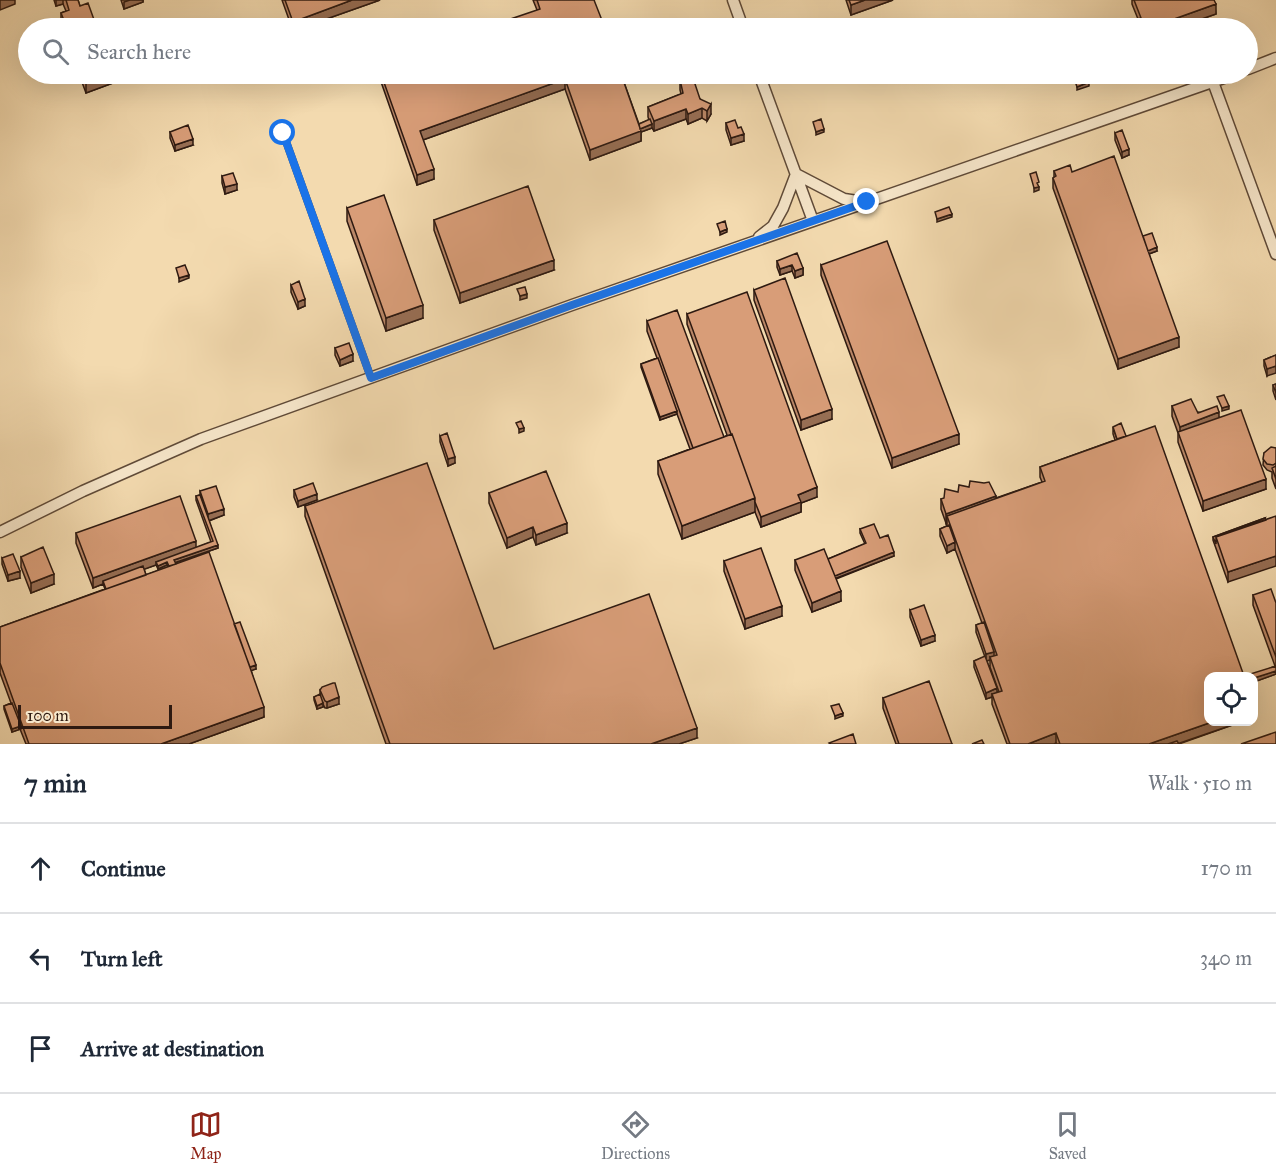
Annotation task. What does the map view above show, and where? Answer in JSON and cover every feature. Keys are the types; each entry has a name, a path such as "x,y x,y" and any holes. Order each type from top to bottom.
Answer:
{"street":[{"path":"733,0 739,18"},
{"path":"1258,65 1276,58"},
{"path":"763,84 813,221"},
{"path":"0,532 83,491 201,439 572,305 1207,84"},
{"path":"1214,84 1276,254"},
{"path":"796,174 844,199 867,202"},
{"path":"752,243 773,226 783,208 796,174"}],"lane":[{"path":"283,133 371,378"}],"building":[{"path":"66,0 78,0 80,6 88,3 93,18 63,18 61,13 69,10"},
{"path":"285,0 352,0 304,18 292,18"},
{"path":"537,0 594,0 601,18 513,18 540,9"},
{"path":"849,0 865,0 851,5"},
{"path":"1134,0 1214,0 1216,4 1177,18 1141,18"},
{"path":"385,84 551,84 420,131 434,169 417,175"},
{"path":"567,84 625,84 641,131 590,150"},
{"path":"681,84 695,84 700,99 711,104 707,111 702,108 688,114 686,109 654,121 648,107 683,93"},
{"path":"650,119 652,124 640,129 639,124"},
{"path":"821,119 824,129 816,132 813,122"},
{"path":"735,120 738,128 741,127 744,134 731,138 726,123"},
{"path":"188,125 193,139 175,145 170,132"},
{"path":"1122,130 1129,149 1122,152 1115,133"},
{"path":"1114,156 1179,337 1118,359 1053,178 1056,176 1054,171 1070,165 1072,172"},
{"path":"1036,172 1039,187 1034,188 1030,174"},
{"path":"233,173 237,184 225,187 222,176"},
{"path":"528,186 554,260 460,293 434,220"},
{"path":"384,195 423,305 386,318 347,208"},
{"path":"949,207 952,214 937,219 935,212"},
{"path":"725,221 727,229 720,232 717,224"},
{"path":"1152,233 1157,247 1148,251 1143,236"},
{"path":"887,241 959,434 892,458 821,265"},
{"path":"797,253 803,268 795,271 792,265 780,269 777,261"},
{"path":"185,265 189,275 179,278 176,268"},
{"path":"785,278 832,409 801,420 754,290"},
{"path":"299,281 305,299 298,302 291,285"},
{"path":"525,287 527,294 520,296 517,289"},
{"path":"747,292 817,487 798,495 801,502 761,517 687,314"},
{"path":"677,310 724,437 693,448 647,321"},
{"path":"349,343 353,354 340,360 335,348"},
{"path":"1276,355 1276,366 1267,369 1264,360"},
{"path":"658,358 677,411 660,417 641,364"},
{"path":"1224,395 1229,406 1222,408 1217,397"},
{"path":"1191,399 1198,413 1217,406 1219,412 1180,427 1172,406"},
{"path":"1241,410 1266,479 1203,501 1178,432"},
{"path":"521,421 524,428 519,429 516,423"},
{"path":"1121,423 1126,436 1117,439 1113,427"},
{"path":"1155,426 1243,672 1204,672 1204,725 1149,744 1060,744 1056,733 1028,744 1010,744 992,694 1002,691 990,657 997,655 947,516 1045,481 1040,467"},
{"path":"447,433 455,457 448,459 440,436"},
{"path":"732,434 755,498 682,526 658,461"},
{"path":"1271,447 1276,448 1276,463 1273,465 1267,464 1263,459 1264,453"},
{"path":"427,463 494,649 649,594 697,728 651,744 390,744 305,506"},
{"path":"1276,466 1276,479 1272,468"},
{"path":"546,471 567,523 536,535 533,527 507,538 489,493"},
{"path":"970,481 989,482 996,496 946,514 941,499 944,498 945,489 958,492 959,485 969,487"},
{"path":"313,483 317,494 298,501 294,490"},
{"path":"216,486 224,509 208,514 200,491"},
{"path":"200,495 218,545 174,560 176,564 169,566 167,562 158,566 156,562 213,541 196,496"},
{"path":"180,496 196,541 93,578 76,533"},
{"path":"1276,516 1276,556 1228,572 1216,537"},
{"path":"1265,518 1266,520 1216,537 1216,544 1213,537"},
{"path":"874,524 880,538 888,535 894,552 835,576 828,559 866,543 860,529"},
{"path":"949,525 955,542 947,546 940,529"},
{"path":"43,547 54,574 31,583 21,557"},
{"path":"761,548 782,606 745,619 724,561"},
{"path":"824,549 841,591 812,603 795,560"},
{"path":"209,552 264,707 161,744 29,744 0,663 0,627"},
{"path":"13,554 20,571 8,575 2,558"},
{"path":"143,566 146,575 106,589 103,581"},
{"path":"1271,589 1276,603 1276,657 1253,595"},
{"path":"924,605 935,635 921,640 910,610"},
{"path":"240,622 256,665 250,667 234,624"},
{"path":"984,622 994,652 986,654 976,625"},
{"path":"985,656 997,688 986,693 974,661"},
{"path":"1276,666 1276,671 1258,677 1257,672"},
{"path":"929,681 952,744 899,744 883,698"},
{"path":"335,683 339,697 327,702 320,690"},
{"path":"320,694 323,703 317,706 314,697"},
{"path":"12,703 21,726 12,729 4,706"},
{"path":"839,704 843,713 835,716 831,706"},
{"path":"1276,732 1276,744 1241,744"},
{"path":"853,734 856,744 829,743"},
{"path":"982,740 984,744 972,744"}],"route":[{"path":"283,133 371,378 867,202"}]}
